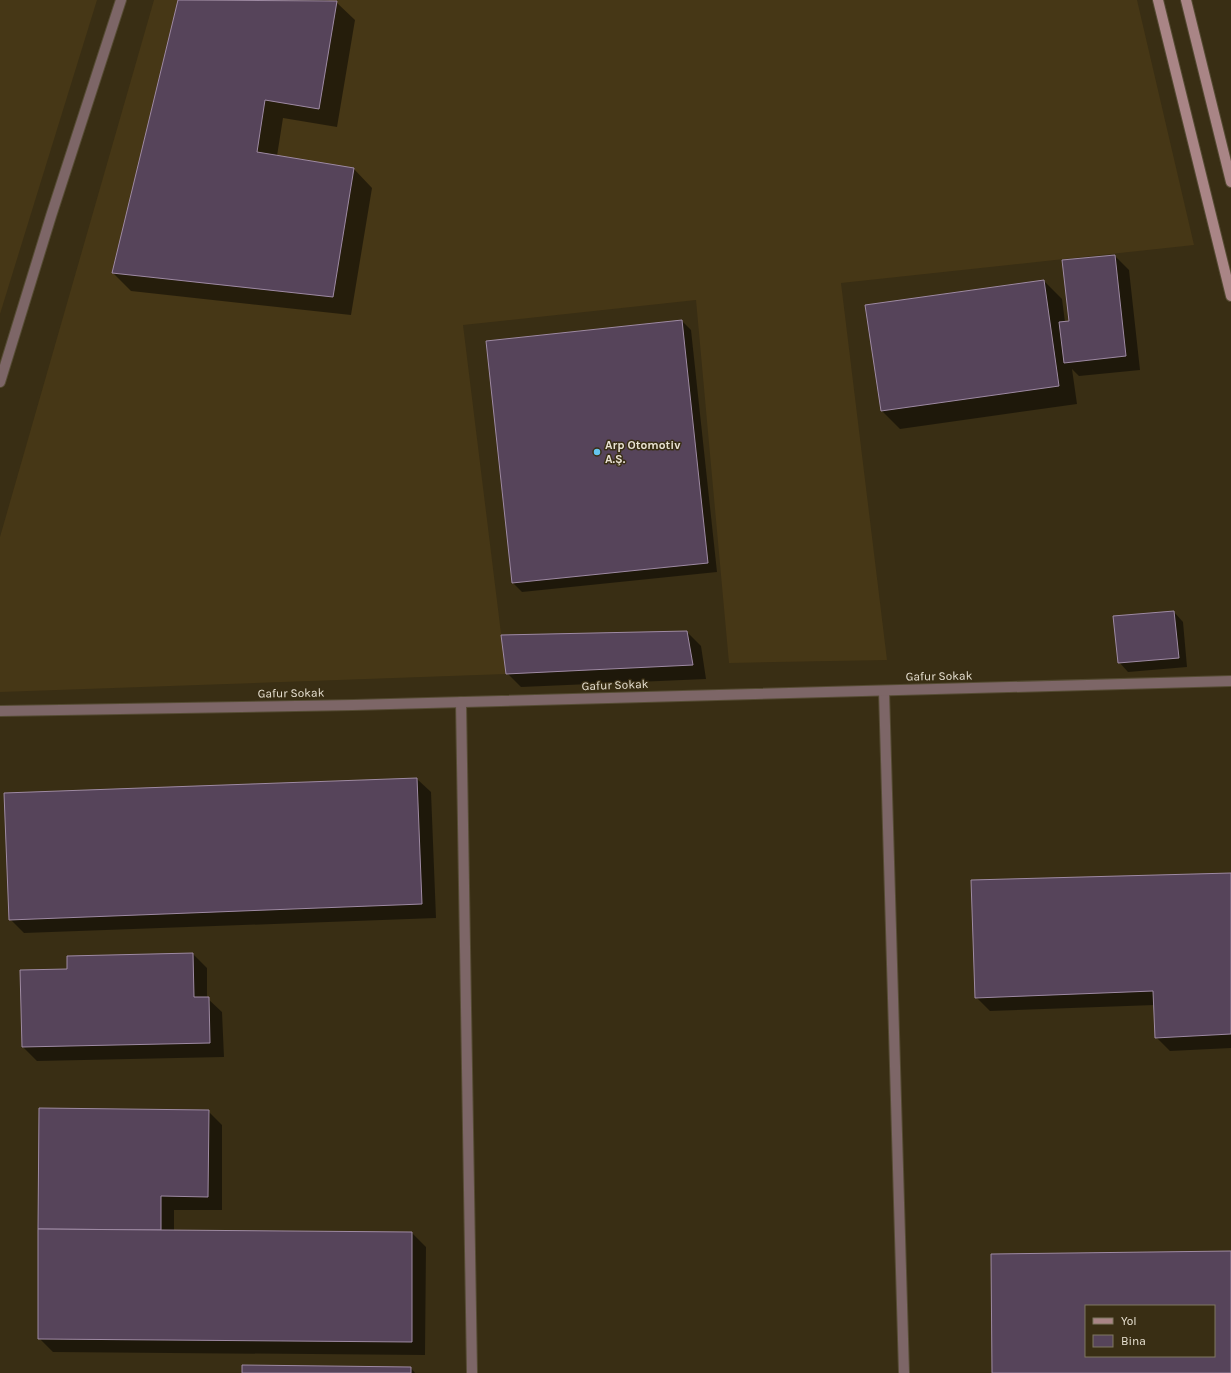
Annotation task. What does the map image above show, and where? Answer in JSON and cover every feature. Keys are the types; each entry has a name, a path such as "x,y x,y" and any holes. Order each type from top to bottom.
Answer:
{"main road":[{"path":"1158,0 1231,296"},
{"path":"1186,0 1231,182"}],"street":[{"path":"0,382 51,216 121,0"},
{"name":"Gafur Sokak","path":"0,711 461,702 1231,682"},
{"path":"884,690 904,1373"},
{"path":"461,702 472,1373"}],"shaded area":[{"path":"0,0 97,0 0,314"},
{"path":"154,0 1137,0 1194,245 841,283 887,660 729,663 696,300 463,325 506,674 0,692 0,537"}],"building":[{"path":"178,0 337,1 319,109 265,100 257,152 354,168 333,297 112,273"},
{"path":"1115,255 1126,356 1064,363 1059,322 1069,321 1062,260"},
{"path":"1044,280 1059,386 881,411 865,305"},
{"name":"Arp Otomotiv A.Ş.","path":"682,320 708,563 512,583 486,341"},
{"path":"1174,611 1179,658 1118,663 1113,616"},
{"path":"687,631 693,665 506,674 501,635"},
{"path":"417,778 422,904 9,920 4,793"},
{"path":"1231,873 1231,1034 1155,1038 1153,991 975,998 971,880"},
{"path":"193,953 194,997 209,997 210,1043 22,1047 20,970 67,969 67,956"},
{"path":"39,1108 209,1110 208,1197 161,1196 161,1230 38,1229"},
{"path":"38,1229 412,1232 412,1342 38,1339"},
{"path":"1231,1251 1231,1373 992,1373 991,1254"},
{"path":"242,1365 411,1367 411,1373 242,1373"}],"place":[{"name":"Arp Otomotiv A.Ş.","path":"597,452"}]}
